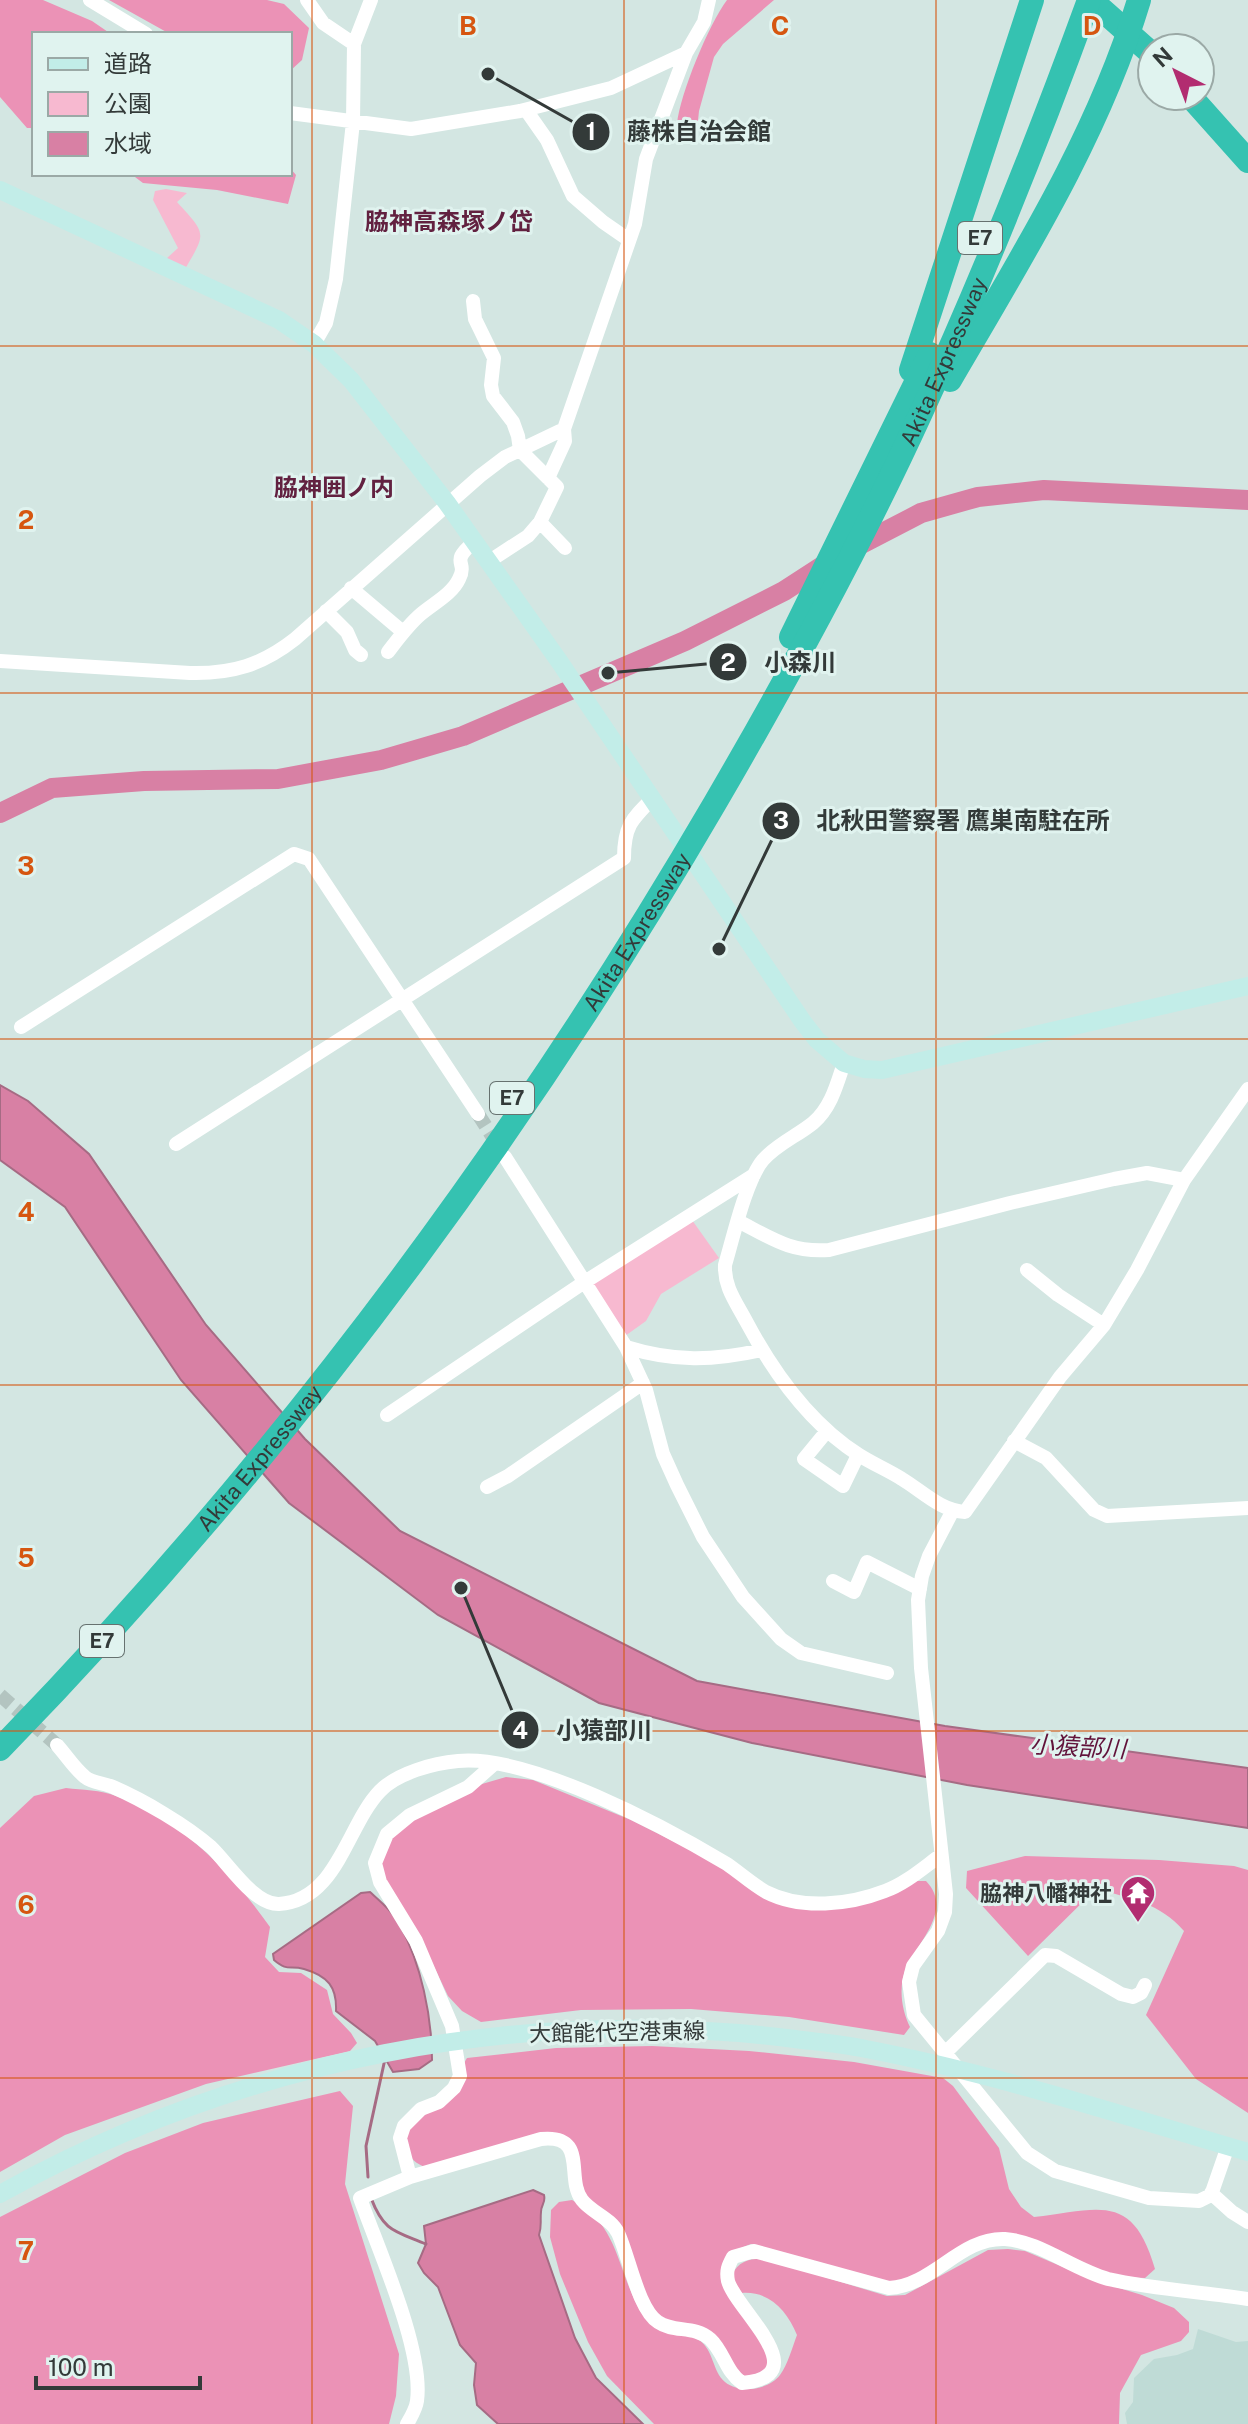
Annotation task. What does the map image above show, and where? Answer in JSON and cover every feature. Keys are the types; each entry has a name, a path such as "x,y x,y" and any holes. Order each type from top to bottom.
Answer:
{"highway":[{"path":"901,435 935,300 1032,0"},
{"name":"Akita Expressway","path":"1067,40 1074,0"},
{"path":"1090,0 1136,39"},
{"name":"Akita Expressway","path":"0,1749 102,1641 347,1344 682,844 784,667 901,435 953,301 1067,40 1090,0"},
{"path":"901,435 1057,192 1129,33 1139,0"},
{"path":"1204,112 1248,161"},
{"name":"Akita Expressway","path":"0,1732 198,1526"}],"street":[{"path":"90,0 143,32"},
{"path":"307,0 323,23 354,44"},
{"path":"314,344 326,323 336,279 353,122 354,44 371,0"},
{"path":"548,478 565,441 564,429 635,224 646,159 686,53 704,22 709,0"},
{"path":"292,113 411,129 526,110 611,88 686,53"},
{"path":"526,110 547,140 573,196 629,240"},
{"path":"0,190 279,320 314,344 351,380 447,503 559,661 777,988 817,1040 844,1063 882,1070 1248,986"},
{"path":"473,301 475,319 494,358 493,396 513,422 520,450 557,487 540,522 528,536 488,562"},
{"path":"0,661 214,673 243,668 274,655 447,503 505,457 564,429"},
{"path":"540,522 565,548"},
{"path":"388,652 403,632 459,579 462,570 458,562 460,554 474,542"},
{"path":"351,588 403,632"},
{"path":"326,611 347,632 355,650 361,655"},
{"path":"176,1144 624,858 629,822 652,799"},
{"path":"21,1027 294,854 309,859 478,1114"},
{"path":"844,1063 834,1095 815,1121 777,1148 754,1175 725,1265 725,1279 777,1374 827,1431 858,1455 902,1478 952,1512 965,1512 1060,1377 1104,1325 1184,1180 1248,1089"},
{"path":"505,1157 626,1347 643,1383 667,1465 703,1537 743,1597 781,1639 801,1653 887,1673"},
{"path":"738,1221 806,1252 829,1250 1114,1179 1147,1173 1184,1180"},
{"path":"387,1415 583,1283 754,1175"},
{"path":"1027,1270 1104,1325"},
{"path":"626,1347 654,1356 694,1359 724,1359 762,1350"},
{"path":"487,1487 508,1476 643,1383"},
{"path":"827,1431 804,1459 843,1486 858,1455"},
{"path":"1014,1441 1046,1458 1094,1510 1107,1516 1248,1508"},
{"path":"952,1512 929,1556 920,1589 921,1668 946,1894 945,1912 938,1931 913,1966 909,1982 914,2015 1027,2153 1055,2171 1149,2198 1199,2201 1211,2193 1228,2146"},
{"path":"833,1581 854,1592 867,1562 920,1589"},
{"path":"57,1745 87,1779 113,1787 165,1815 210,1847 257,1895 277,1905 314,1890 332,1871 370,1804 382,1789 403,1776 459,1760 531,1771 602,1799 727,1864 768,1893 795,1900 824,1904 886,1891 941,1855"},
{"path":"410,2177 400,2138 404,2126 421,2109 439,2102 454,2088 460,2076 452,2026 416,1941 380,1882 375,1863 387,1834 410,1815 468,1787 494,1764"},
{"path":"945,2053 1045,1955 1056,1956 1121,1994 1133,1997 1141,1993 1145,1985"},
{"name":"大館能代空港東線","path":"0,2194 81,2153 238,2092 372,2055 441,2042 563,2030 690,2029 863,2048 975,2073 1075,2100 1248,2152"},
{"path":"407,2424 417,2405 416,2367 404,2320 360,2198 410,2177 541,2139 554,2138 574,2154 578,2191 583,2201 617,2230 656,2321 667,2327 699,2331 713,2342 733,2376 742,2383 757,2382 768,2375 775,2362 771,2345 733,2294 726,2270 733,2257 754,2251 889,2288 905,2288 975,2245 1006,2239 1027,2244 1108,2278 1248,2299"},
{"path":"1211,2193 1248,2222"}],"shaded area":[{"path":"0,0 43,0 92,21 108,32 32,32 32,128 27,128 0,97"},
{"path":"109,0 267,0 284,4 309,28 302,60 292,69 292,32 166,32"},
{"path":"727,0 774,0 723,44 714,57 694,138 682,142 677,126 689,78"},
{"path":"292,170 296,175 288,204 217,190 143,183 134,176 292,176"},
{"path":"506,1777 533,1780 631,1820 806,1908 926,1881 936,1902 935,1913 902,1981 904,2013 910,2027 904,2035 789,2017 691,2009 581,2010 481,2022 462,2011 448,1996 418,1933 385,1882 381,1862 390,1838 410,1820 482,1784"},
{"path":"66,1788 104,1792 140,1806 183,1833 203,1850 238,1886 270,1927 265,1957 279,1972 301,1973 327,1990 333,2014 357,2043 350,2051 206,2084 65,2135 0,2172 0,1828 34,1796"},
{"path":"1025,1856 1159,1860 1234,1866 1248,1870 1248,2113 1196,2079 1146,2015 1184,1931 1155,1908 1096,1889 1028,1956 966,1888 967,1871"},
{"path":"652,2046 749,2051 854,2062 943,2078 953,2086 999,2148 1009,2189 1021,2207 1034,2217 1095,2210 1111,2211 1124,2217 1136,2227 1155,2269 1145,2278 1122,2277 987,2236 907,2282 891,2283 751,2244 731,2254 722,2265 722,2277 727,2290 765,2345 769,2363 761,2374 739,2377 715,2338 666,2322 656,2315 620,2227 587,2198 566,2139 425,2167 414,2161 407,2150 405,2140 411,2126 441,2102 467,2058 556,2048"},
{"path":"340,2091 353,2106 345,2184 399,2354 396,2396 389,2424 0,2424 0,2217 125,2153 203,2123"},
{"path":"572,2200 587,2210 608,2235 633,2297 648,2321 662,2330 699,2340 708,2349 725,2382 738,2388 754,2389 775,2380 785,2366 797,2335 776,2304 761,2295 742,2293 736,2288 732,2275 735,2270 746,2261 755,2259 765,2259 887,2296 905,2295 988,2250 1025,2251 1096,2281 1174,2308 1189,2322 1189,2332 1181,2341 1141,2355 1120,2393 1119,2424 654,2424 607,2376 588,2342 560,2274 550,2237 551,2210 559,2202"},
{"path":"1198,2329 1236,2342 1248,2341 1248,2424 1127,2424 1125,2413 1133,2402 1134,2378 1154,2359 1193,2349"}],"green space":[{"path":"166,189 187,193 177,202 194,221 200,234 185,269 166,259 178,248 153,200 155,191"},
{"path":"692,1220 719,1258 661,1294 646,1321 625,1336 591,1284"}],"water":[{"path":"0,1085 28,1101 89,1154 206,1325 305,1439 400,1531 697,1681 945,1726 1248,1768 1248,1828 967,1785 752,1743 599,1703 438,1615 289,1503 181,1380 65,1207 0,1160"},
{"path":"370,1892 397,1920 419,1973 430,2026 432,2060 419,2069 393,2072 375,2041 336,2011 333,1989 325,1979 304,1969 282,1966 274,1960 273,1954 361,1893"},
{"path":"533,2190 544,2195 539,2235 575,2338 596,2378 643,2424 498,2424 477,2405 474,2385 476,2363 460,2345 438,2287 418,2263 426,2244 424,2226"}],"waterway":[{"path":"0,813 52,788 144,781 278,779 381,760 463,736 685,641 784,591 838,556 921,513 978,497 1044,490 1248,500"},
{"path":"368,2177 366,2146 385,2059"},
{"path":"371,2198 386,2224 398,2233 426,2244"}],"tunnel":[{"path":"478,1114 499,1147"},
{"path":"0,1695 57,1745"}],"place":[{"name":"藤株自治会館","path":"488,74"},
{"name":"小森川","path":"608,673"},
{"name":"北秋田警察署 鷹巣南駐在所","path":"719,949"},
{"name":"小猿部川","path":"461,1588"},
{"name":"脇神八幡神社","path":"1138,1924"}],"district":[{"name":"脇神高森塚ノ岱","path":"449,221"},
{"name":"脇神囲ノ内","path":"334,487"}]}
